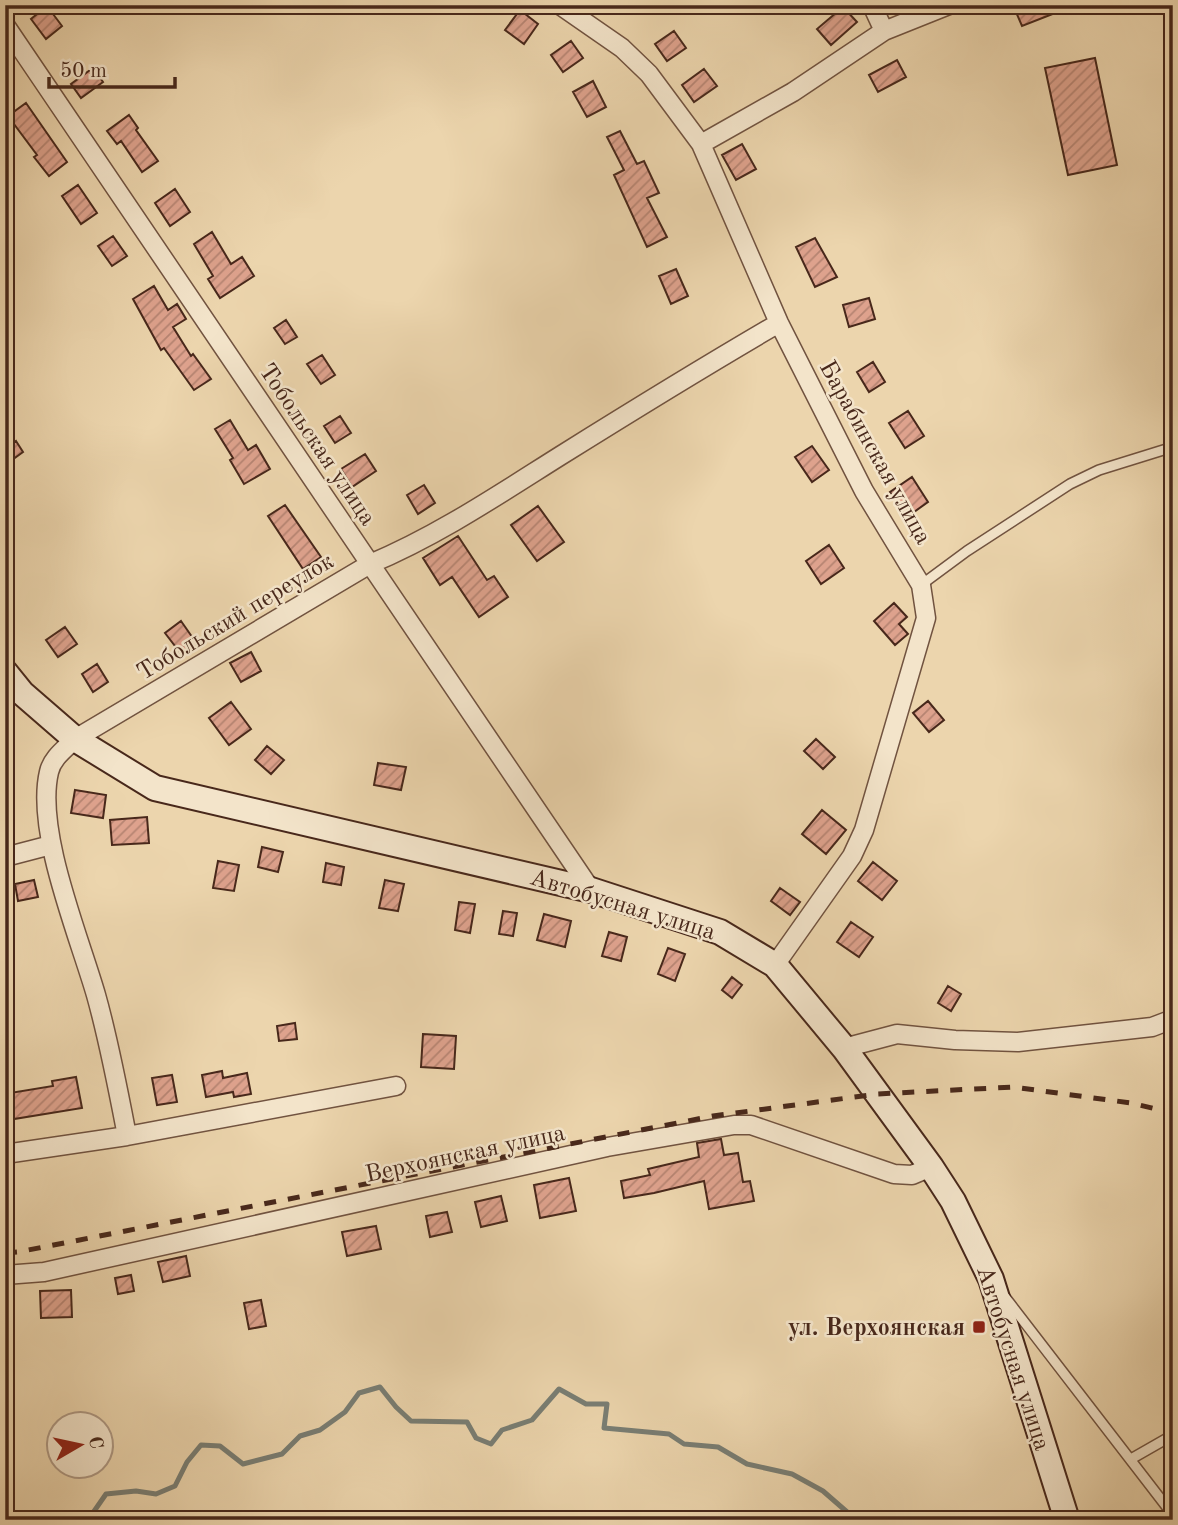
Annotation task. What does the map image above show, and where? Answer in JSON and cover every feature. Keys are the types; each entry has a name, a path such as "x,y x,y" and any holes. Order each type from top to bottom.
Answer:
{"street":[{"name":"Барабинская улица","path":"560,5 622,48 649,74 701,144 779,323 864,491 922,585 926,618 864,830 852,856 775,965"},
{"path":"872,5 884,31"},
{"path":"701,144 793,92 884,31 949,5"},
{"name":"Тобольская улица","path":"5,25 592,890"},
{"name":"Тобольский переулок","path":"127,1136 97,998 51,845 46,800 49,771 56,758 75,739 370,564 466,515 672,386 779,323"},
{"name":"Автобусная улица","path":"5,672 22,693 75,739 155,788 592,890 720,932 775,965 844,1048 932,1167 953,1201 991,1279 1067,1520"},
{"path":"5,857 51,845"},
{"path":"844,1048 897,1034 955,1040 1018,1042 1152,1027 1173,1019"},
{"path":"5,1154 127,1136 396,1086"},
{"name":"Верхоянская улица","path":"5,1275 44,1272 593,1150 734,1125 751,1125 894,1174 912,1175 932,1167"}],"lane":[{"path":"922,585 967,551 1070,484 1099,470 1173,447"},
{"path":"991,1279 1173,1515"},
{"path":"1130,1459 1173,1435"}],"building":[{"path":"1013,5 1073,5 1073,6 1022,26"},
{"path":"47,6 62,26 46,39 31,19"},
{"path":"843,7 857,22 831,45 817,29"},
{"path":"520,10 538,24 524,44 505,30"},
{"path":"674,31 686,48 667,61 655,44"},
{"path":"571,41 583,58 563,72 551,55"},
{"path":"1095,58 1117,165 1068,175 1045,68"},
{"path":"897,60 906,77 878,92 869,75"},
{"path":"93,68 103,82 81,98 71,84"},
{"path":"704,69 717,86 694,102 682,85"},
{"path":"593,81 606,107 587,117 573,92"},
{"path":"26,103 67,162 49,176 8,116"},
{"path":"129,115 158,161 142,172 121,141 117,144 107,131"},
{"path":"620,131 637,164 644,161 659,193 647,198 667,237 647,247 614,175 624,170 607,137"},
{"path":"742,144 756,169 736,180 722,155"},
{"path":"78,185 97,213 81,224 62,196"},
{"path":"175,189 190,212 170,226 155,203"},
{"path":"212,232 231,264 242,257 254,276 220,298 208,279 213,276 194,244"},
{"path":"113,236 127,256 112,266 98,246"},
{"path":"815,238 837,277 815,287 796,247"},
{"path":"676,269 688,296 671,304 659,276"},
{"path":"154,286 168,310 177,304 186,319 173,327 191,356 193,354 211,379 194,390 164,348 161,350 133,299"},
{"path":"869,298 875,319 849,327 843,305"},
{"path":"286,320 297,337 285,344 274,328"},
{"path":"322,355 335,375 321,384 307,364"},
{"path":"873,362 885,382 869,392 857,372"},
{"path":"908,411 924,436 905,448 889,423"},
{"path":"340,416 351,433 335,443 324,426"},
{"path":"230,420 248,450 256,445 270,469 244,484 230,460 233,458 215,429"},
{"path":"16,441 23,452 5,465 5,448"},
{"path":"812,446 829,470 812,482 795,457"},
{"path":"365,454 376,471 352,487 341,469"},
{"path":"912,477 928,502 907,517 890,492"},
{"path":"424,485 435,503 418,514 407,495"},
{"path":"285,505 321,557 303,569 268,516"},
{"path":"538,506 564,542 537,561 511,525"},
{"path":"458,536 487,580 494,576 508,597 479,617 452,577 440,585 423,558"},
{"path":"829,545 844,568 821,584 806,561"},
{"path":"894,603 907,617 899,624 908,634 895,645 874,621"},
{"path":"181,621 197,644 182,655 165,633"},
{"path":"65,627 77,644 58,657 46,640"},
{"path":"251,652 261,671 241,682 230,663"},
{"path":"97,664 108,682 93,692 82,674"},
{"path":"928,701 944,720 929,732 913,713"},
{"path":"231,702 251,729 229,745 209,718"},
{"path":"816,739 835,757 823,769 804,751"},
{"path":"267,746 284,760 271,774 255,760"},
{"path":"378,763 406,767 401,790 374,785"},
{"path":"75,790 106,795 103,818 71,813"},
{"path":"822,810 846,830 826,854 802,834"},
{"path":"147,817 149,843 112,845 110,820"},
{"path":"262,847 283,852 278,872 258,867"},
{"path":"218,861 239,865 234,891 213,888"},
{"path":"873,862 897,881 882,900 858,881"},
{"path":"326,863 344,867 341,885 323,882"},
{"path":"34,880 38,897 18,901 15,884"},
{"path":"385,880 404,884 398,911 379,908"},
{"path":"780,888 800,902 790,915 771,901"},
{"path":"459,902 475,904 470,933 455,930"},
{"path":"503,911 517,913 513,936 499,934"},
{"path":"544,914 571,921 565,947 537,940"},
{"path":"851,922 873,937 859,957 837,942"},
{"path":"609,932 627,937 621,961 602,956"},
{"path":"668,948 685,954 675,981 658,974"},
{"path":"732,977 742,985 732,998 722,990"},
{"path":"948,986 961,994 951,1011 938,1003"},
{"path":"295,1023 297,1039 279,1041 277,1026"},
{"path":"423,1034 456,1036 454,1069 421,1067"},
{"path":"222,1071 223,1078 247,1073 251,1094 234,1097 233,1092 206,1097 202,1075"},
{"path":"172,1075 177,1102 157,1105 152,1078"},
{"path":"76,1077 82,1108 14,1119 10,1093 53,1086 52,1081"},
{"path":"721,1139 724,1155 738,1153 743,1182 750,1181 754,1201 709,1209 704,1181 624,1198 621,1181 650,1175 648,1169 699,1157 697,1143"},
{"path":"569,1178 576,1211 540,1218 534,1185"},
{"path":"501,1196 507,1221 481,1227 475,1202"},
{"path":"447,1212 452,1232 430,1237 426,1216"},
{"path":"376,1226 381,1249 347,1256 342,1232"},
{"path":"186,1256 190,1276 163,1282 158,1262"},
{"path":"131,1275 134,1291 118,1294 115,1278"},
{"path":"71,1290 72,1317 41,1318 40,1291"},
{"path":"261,1300 266,1326 249,1329 244,1303"}],"waterway":[{"path":"88,1520 106,1494 136,1491 156,1494 175,1486 187,1462 201,1445 220,1446 243,1464 282,1454 300,1436 320,1430 345,1412 359,1393 380,1387 411,1421 467,1422 476,1438 491,1444 502,1430 532,1420 559,1389 586,1404 607,1404 604,1428 669,1434 684,1444 718,1447 747,1464 792,1474 823,1491 854,1518 862,1520"}],"railway":[{"path":"5,1253 713,1116 877,1094 1013,1087 1131,1103 1173,1113"}],"place":[{"name":"ул. Верхоянская","path":"979,1327"}]}
